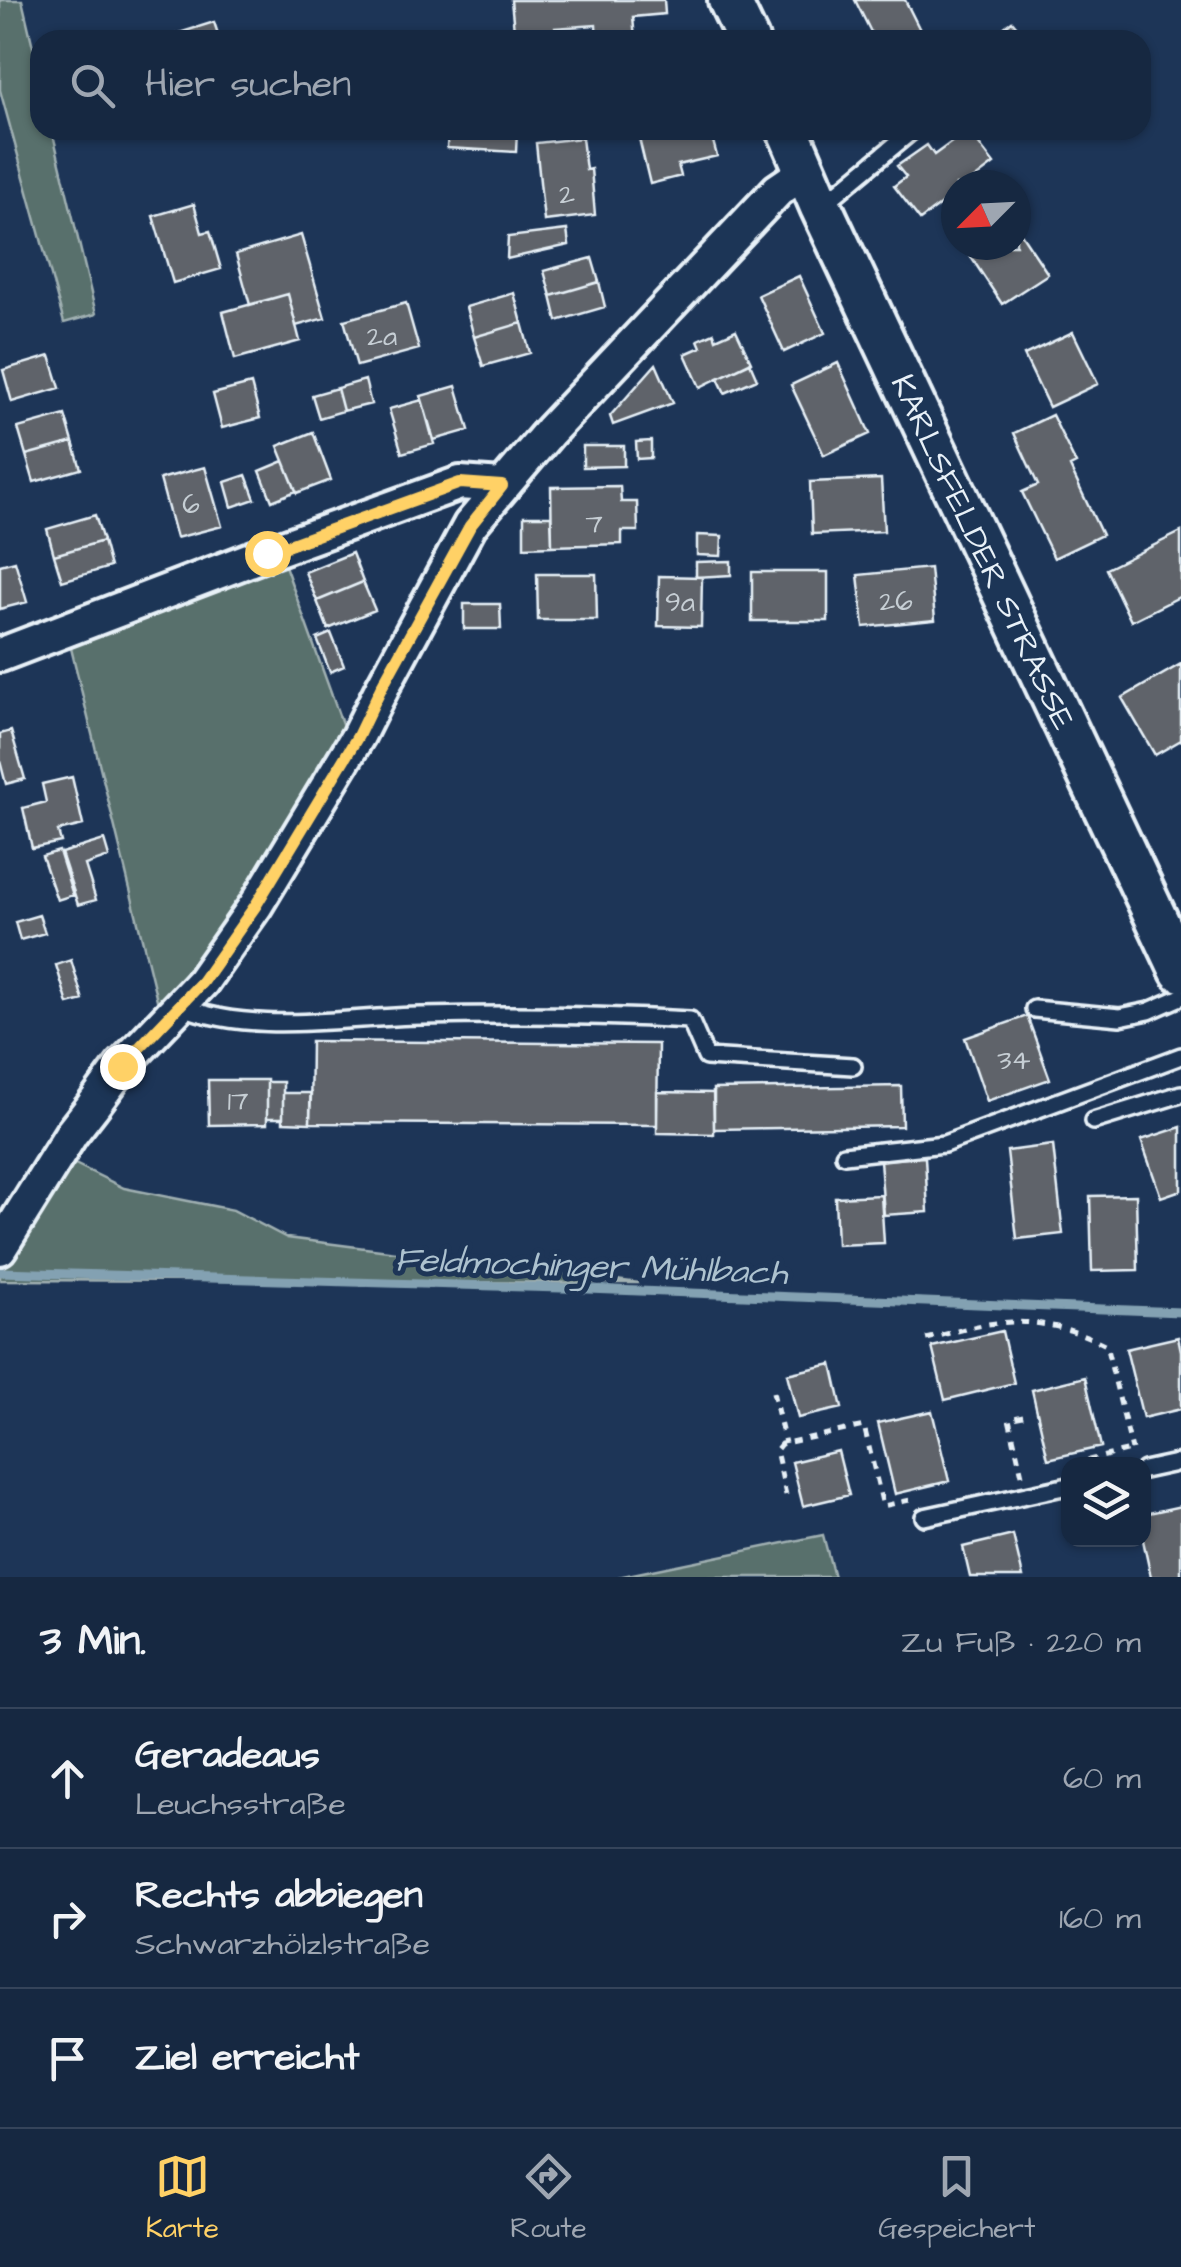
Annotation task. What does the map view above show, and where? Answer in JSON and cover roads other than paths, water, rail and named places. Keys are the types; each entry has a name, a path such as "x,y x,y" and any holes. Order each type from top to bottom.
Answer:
{"street":[{"path":"730,0 744,30"},
{"name":"KARLSFELDER STRASSE","path":"792,140 1181,970"},
{"path":"0,1248 71,1134 122,1066 202,982 256,905 358,736 470,526 550,431 778,190 814,189"},
{"path":"0,655 460,483 502,486"}],"lane":[{"path":"814,189 896,140"},
{"path":"1034,1009 1120,1017 1149,1011 1181,997"},
{"path":"180,1006 233,1020 292,1023 420,1016 690,1020 706,1057 853,1066"},
{"path":"844,1155 944,1144 1181,1056"},
{"path":"1094,1121 1181,1094"},
{"path":"1151,1468 1181,1462"},
{"path":"924,1518 1061,1488"}],"waterway":[{"name":"Feldmochinger Mühlbach","path":"0,1272 562,1288 1181,1312"}]}
